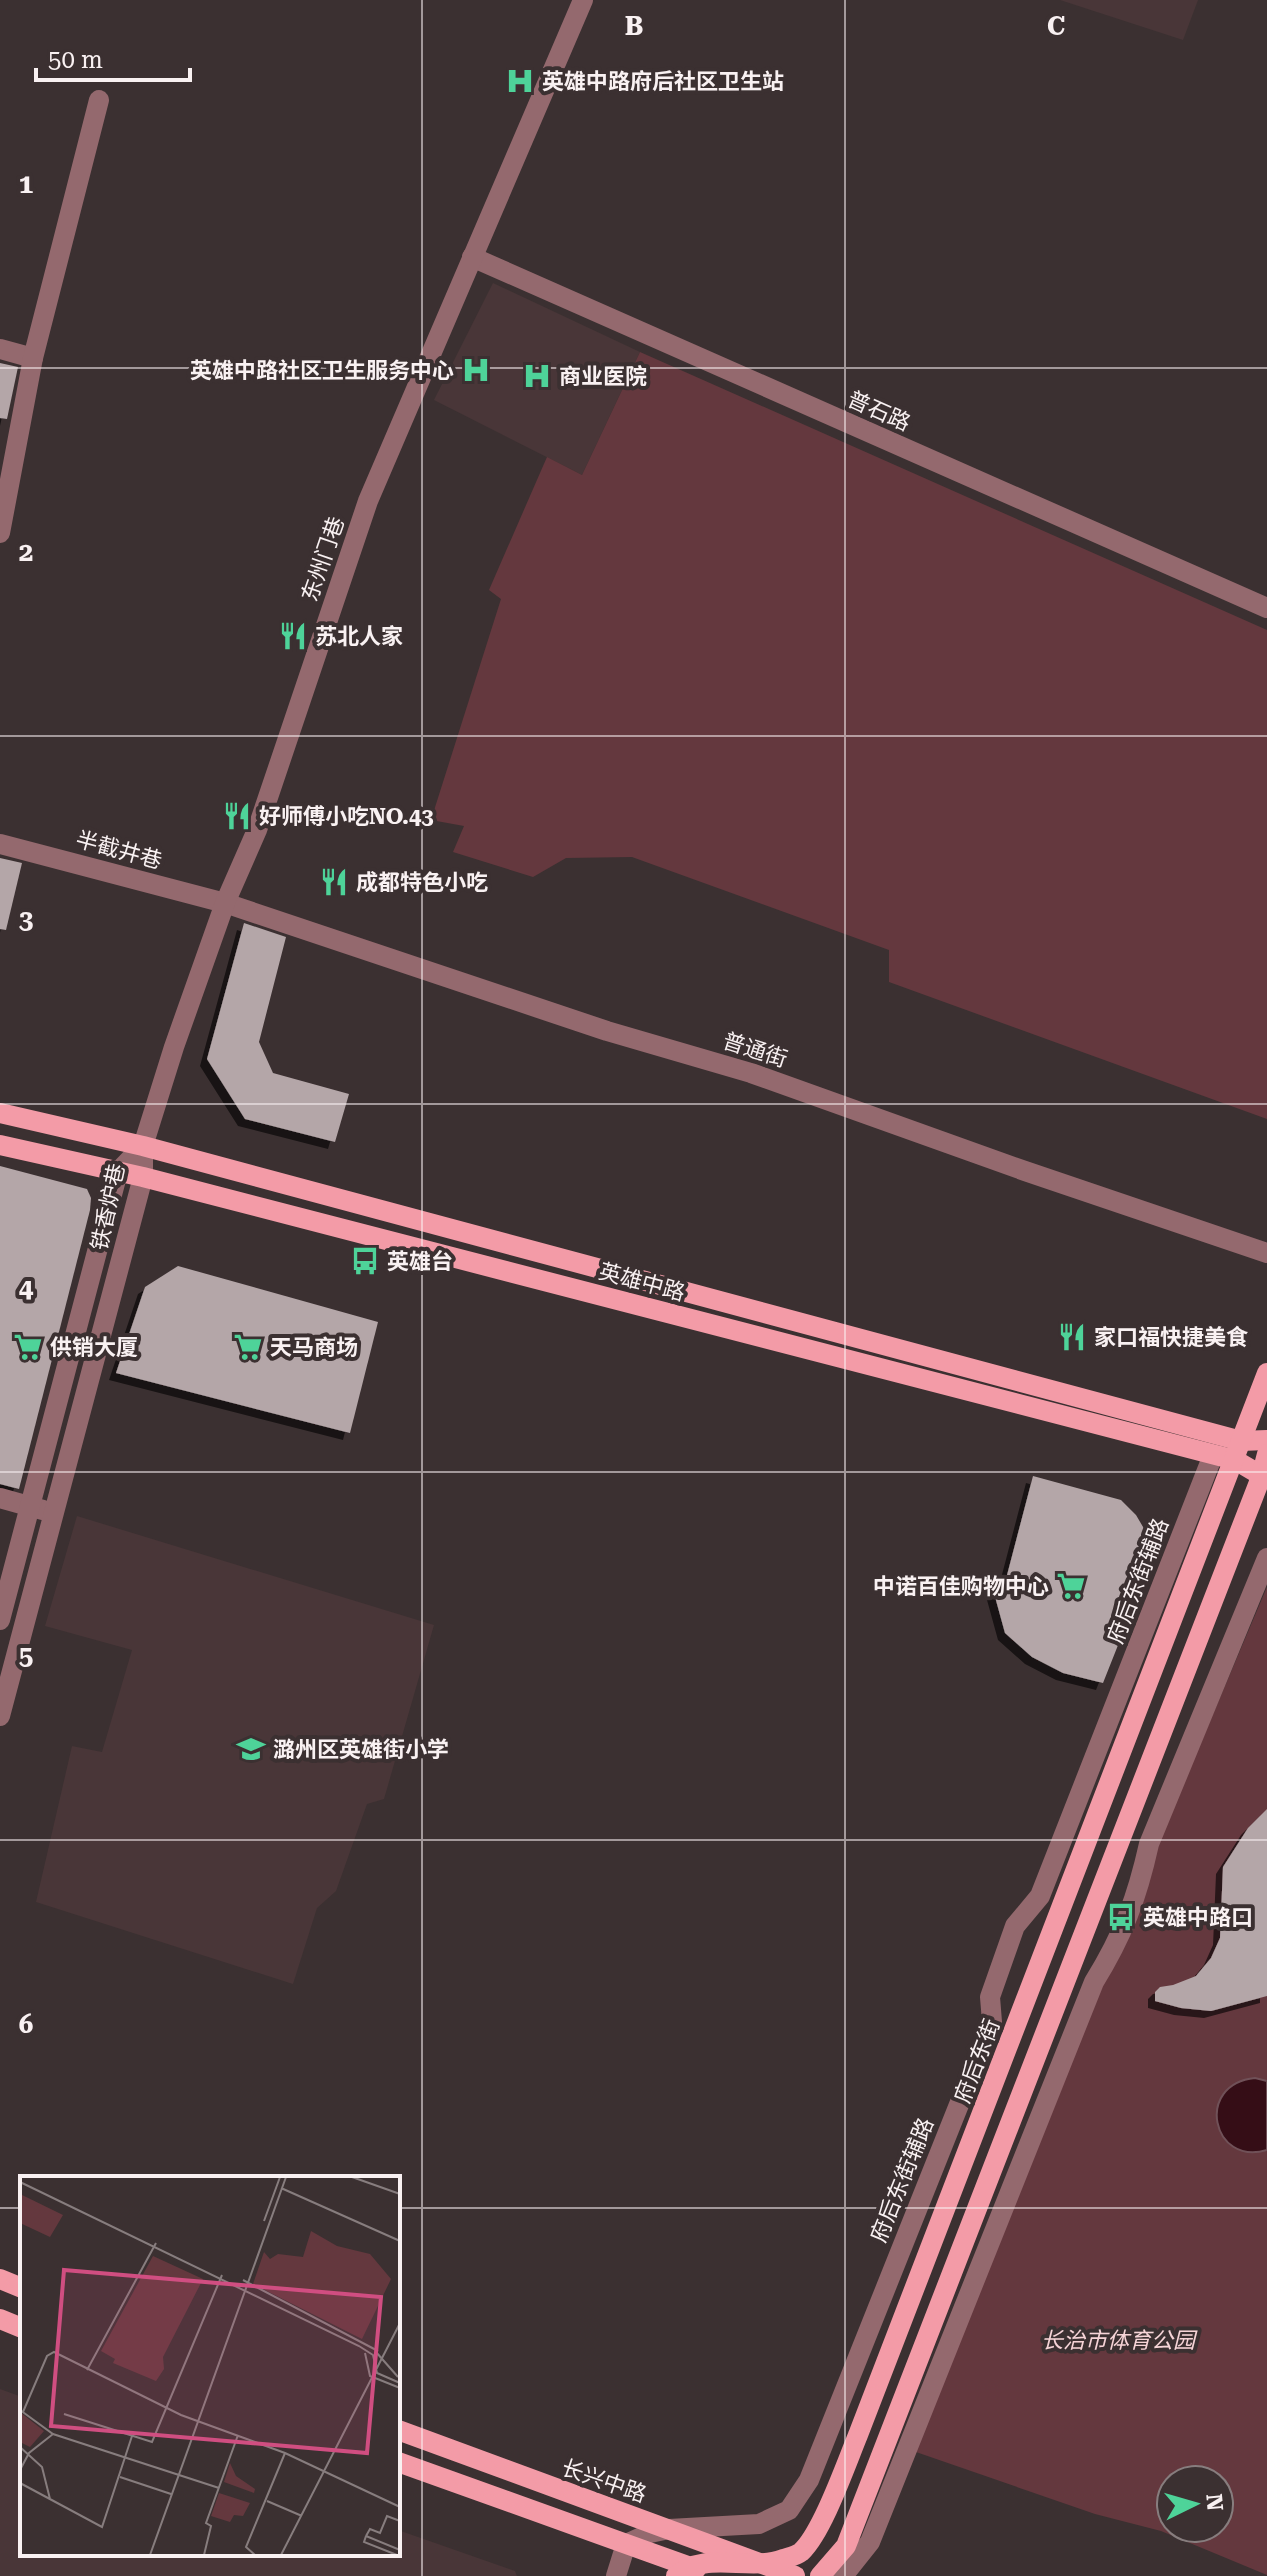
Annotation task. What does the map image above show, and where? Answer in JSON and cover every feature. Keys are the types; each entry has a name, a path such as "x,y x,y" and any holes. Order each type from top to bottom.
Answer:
{"main road":[{"name":"英雄中路","path":"0,1113 143,1146 1238,1451 1264,1478"},
{"name":"英雄中路","path":"0,1145 143,1177 1213,1455 1238,1451 1267,1440"},
{"name":"府后东街","path":"683,2573 719,2563 769,2565 800,2553 816,2530 858,2435 1267,1373"},
{"path":"820,2576 846,2546 1264,1478 1267,1454"},
{"path":"0,2279 20,2287"},
{"path":"0,2319 20,2327"},
{"name":"长兴中路","path":"400,2431 795,2576"},
{"path":"400,2463 626,2544 683,2573 715,2576"}],"street":[{"name":"东州门巷","path":"143,1146 225,903 257,830 368,501 583,0"},
{"path":"0,533 33,358 99,100"},
{"name":"普石路","path":"472,257 1267,608"},
{"path":"0,349 33,358"},
{"name":"半截井巷","path":"0,844 225,903"},
{"name":"普通街","path":"225,903 607,1031 751,1073 1267,1253"},
{"name":"铁香炉巷","path":"0,1620 118,1172 143,1146"},
{"name":"铁香炉巷","path":"0,1716 143,1177 143,1146"},
{"name":"府后东街辅路","path":"626,2544 650,2533 669,2529 759,2524 789,2510 809,2480 992,2022 990,1997 1015,1926 1040,1896 1213,1455"},
{"path":"0,1498 31,1505 54,1515"},
{"path":"843,2576 870,2542 1094,1982 1119,1942 1139,1887 1149,1844 1267,1558"},
{"path":"616,2576 626,2544"}],"shaded area":[{"path":"1060,0 1198,0 1183,40"},
{"name":"商业医院","path":"493,283 640,352 582,475 434,400"},
{"name":"潞州区英雄街小学","path":"77,1516 434,1625 384,1799 367,1804 336,1891 317,1908 293,1984 36,1902 72,1746 102,1752 132,1650 45,1626"},
{"path":"1255,2078 1267,2081 1267,2150 1248,2152 1233,2147 1223,2136 1217,2108 1223,2094 1236,2084"},
{"path":"0,2389 20,2396 20,2556 400,2556 400,2531 515,2571 517,2576 0,2576"}],"green space":[{"path":"640,352 1267,630 1267,1119 889,982 889,950 632,857 566,858 533,877 453,852 464,826 431,820 501,599 489,590 547,457 582,475"},
{"name":"长治市体育公园","path":"1267,1587 1267,2575 1192,2544 1235,2544 1235,2464 1155,2464 1155,2529 1095,2514 916,2452 1149,1865"}],"building":[{"path":"0,363 18,367 7,419 0,418"},
{"path":"0,858 22,863 6,930 0,929"},
{"path":"244,923 286,937 259,1042 273,1073 349,1094 335,1142 245,1119 207,1059"},
{"name":"供销大厦","path":"0,1166 87,1189 91,1198 19,1489 0,1484"},
{"name":"天马商场","path":"178,1266 378,1322 350,1433 116,1373 145,1287"},
{"name":"中诺百佳购物中心","path":"1033,1476 1121,1500 1136,1515 1146,1532 1151,1548 1147,1572 1103,1683 1063,1673 1032,1657 1005,1633 994,1593 1006,1579"},
{"path":"1267,1809 1267,1996 1211,2011 1155,2001 1155,1992 1160,1987 1196,1976 1211,1958 1220,1938 1223,1867 1248,1828"}],"place":[{"name":"英雄中路府后社区卫生站","path":"520,81"},
{"name":"英雄中路社区卫生服务中心","path":"476,370"},
{"name":"商业医院","path":"537,376"},
{"name":"苏北人家","path":"293,636"},
{"name":"好师傅小吃NO.43","path":"237,816"},
{"name":"成都特色小吃","path":"334,882"},
{"name":"英雄台","path":"365,1261"},
{"name":"家口福快捷美食","path":"1072,1337"},
{"name":"供销大厦","path":"28,1347"},
{"name":"天马商场","path":"248,1347"},
{"name":"中诺百佳购物中心","path":"1071,1586"},
{"name":"潞州区英雄街小学","path":"251,1749"},
{"name":"英雄中路口","path":"1121,1917"}]}
